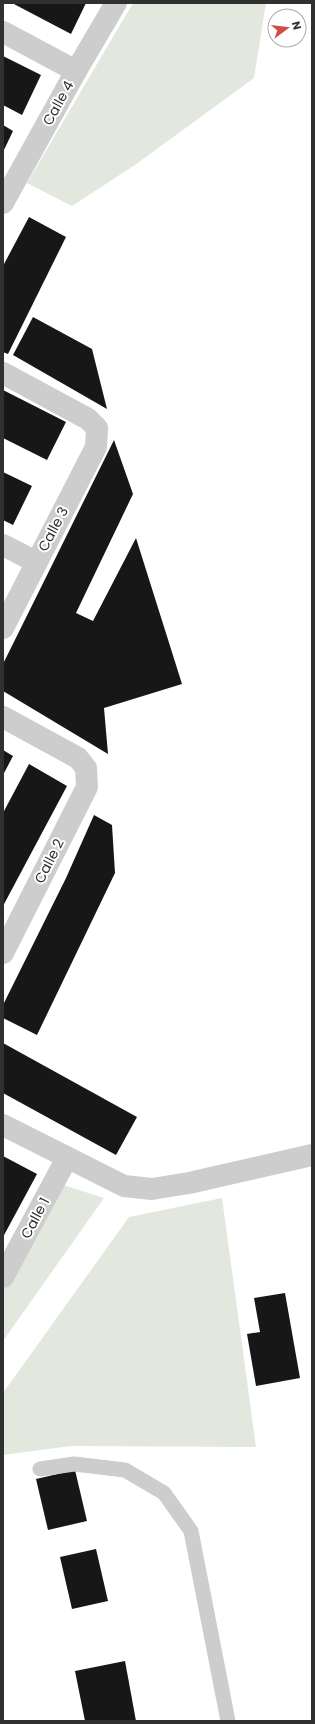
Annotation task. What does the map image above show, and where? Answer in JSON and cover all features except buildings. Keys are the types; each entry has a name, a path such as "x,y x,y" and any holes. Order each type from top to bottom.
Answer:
{"street":[{"name":"Calle 4","path":"4,199 116,3"},
{"path":"3,32 76,71"},
{"name":"Calle 3","path":"3,373 88,419 97,428 96,447 3,628"},
{"path":"3,545 36,562"},
{"name":"Calle 2","path":"3,717 78,758 86,768 87,787 3,953"},
{"path":"3,1125 124,1186 152,1189 189,1183 312,1155"},
{"name":"Calle 1","path":"3,1277 67,1158"}],"lane":[{"path":"40,1469 74,1464 125,1470 164,1493 191,1531 228,1721"}],"shaded area":[{"path":"133,3 266,3 254,78 135,165 72,206 27,183"},
{"path":"60,1184 104,1198 3,1341 3,1287"},
{"path":"222,1198 256,1447 71,1446 3,1455 3,1393 129,1217"}]}
